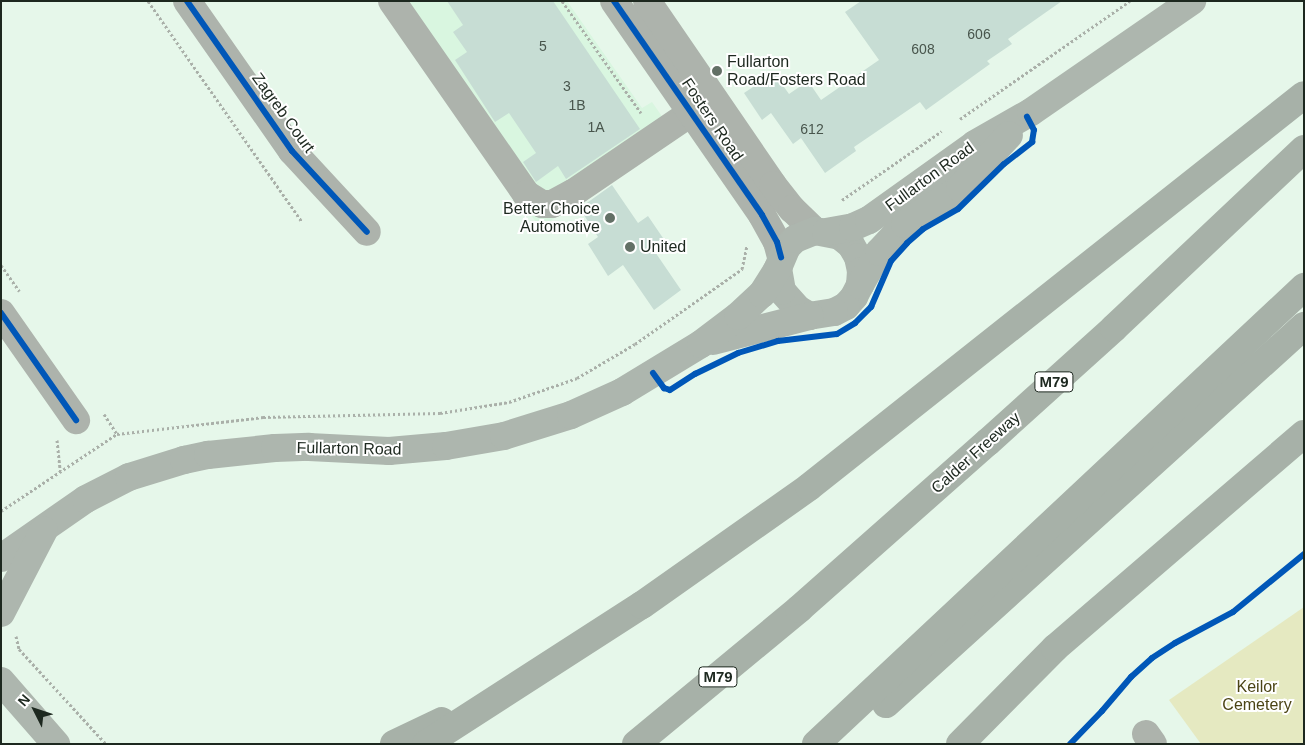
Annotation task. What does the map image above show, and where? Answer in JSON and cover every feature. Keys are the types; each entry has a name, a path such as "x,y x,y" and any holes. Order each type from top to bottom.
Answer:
{"highway":[{"path":"426,744 642,605 809,487 892,424 1304,94"},
{"name":"Calder Freeway","path":"636,744 799,609 988,442 1121,321 1304,149"},
{"path":"816,744 1304,287"},
{"path":"842,744 1304,326"},
{"path":"960,744 1055,648 1304,434"},
{"path":"394,744 519,684"}],"main road":[{"name":"Fullarton Road","path":"821,232 853,227 869,220 975,144 1031,112 1192,1"},
{"name":"Fullarton Road","path":"860,285 879,252 905,224 960,188 988,155 1031,112"},
{"path":"821,232 840,236 854,251 861,271 860,285 854,297 846,306 834,312 810,316 798,309 782,292 780,262 795,240 821,232"},
{"name":"Fullarton Road","path":"1,558 86,498 129,477 208,454 309,447 389,451 422,449 475,442 532,428 571,415 622,392 701,344 738,316 762,294 780,262"},
{"name":"Fullarton Road","path":"701,344 810,316"},
{"path":"8,622 47,525"},
{"path":"1,681 56,744"}],"street":[{"name":"Zagreb Court","path":"187,1 292,152 366,232"},
{"path":"392,1 522,188 534,201 542,204 552,204 563,200 713,98"},
{"name":"Fosters Road","path":"614,1 681,120 762,215 777,242 780,262"},
{"name":"Fosters Road","path":"647,1 784,200 821,232"},
{"path":"1,313 76,420"}],"path":[{"path":"148,1 302,222"},
{"path":"562,1 642,115 657,105 681,120"},
{"path":"954,123 1130,1"},
{"path":"841,200 945,128"},
{"path":"1,511 118,434 263,417 440,413 510,402 577,378 636,344 742,269 748,240"},
{"path":"8,622 19,650 106,744"}],"shaded area":[{"path":"385,1 567,1 642,108 652,102 675,135 540,228"}],"green space":[{"name":"Keilor Cemetery","path":"1304,607 1304,744 1201,744 1169,700"}],"building":[{"path":"447,1 553,1 640,129 566,179 558,166 536,182 523,162 536,153 509,113 495,122 455,60 467,52 453,32 463,25"},
{"path":"861,1 1062,1 1008,39 1012,44 987,61 990,64 926,110 920,102 854,147 856,151 825,173 801,138 793,144 771,113 762,120 744,93 774,73 789,94 808,81 821,100 879,60 845,12"},
{"path":"612,185 638,223 648,216 663,238 651,246 681,290 654,310 623,265 608,276 588,244 598,237 582,212 586,209 584,205"}],"cycle path":[{"path":"187,1 292,151 367,232"},
{"path":"614,1 762,215 777,242 781,257"},
{"path":"653,373 664,388 670,390 695,374 738,353 778,341 837,334 855,323 871,307 891,261 907,243 923,229 958,209 1004,164 1032,142 1034,130 1027,117"},
{"path":"1,313 76,420"},
{"path":"1070,744 1131,677 1152,658 1175,643 1233,612 1304,554"}],"place":[{"name":"Fullarton Road/Fosters Road","path":"717,71"},
{"name":"Better Choice Automotive","path":"610,218"},
{"name":"United","path":"630,247"}]}
